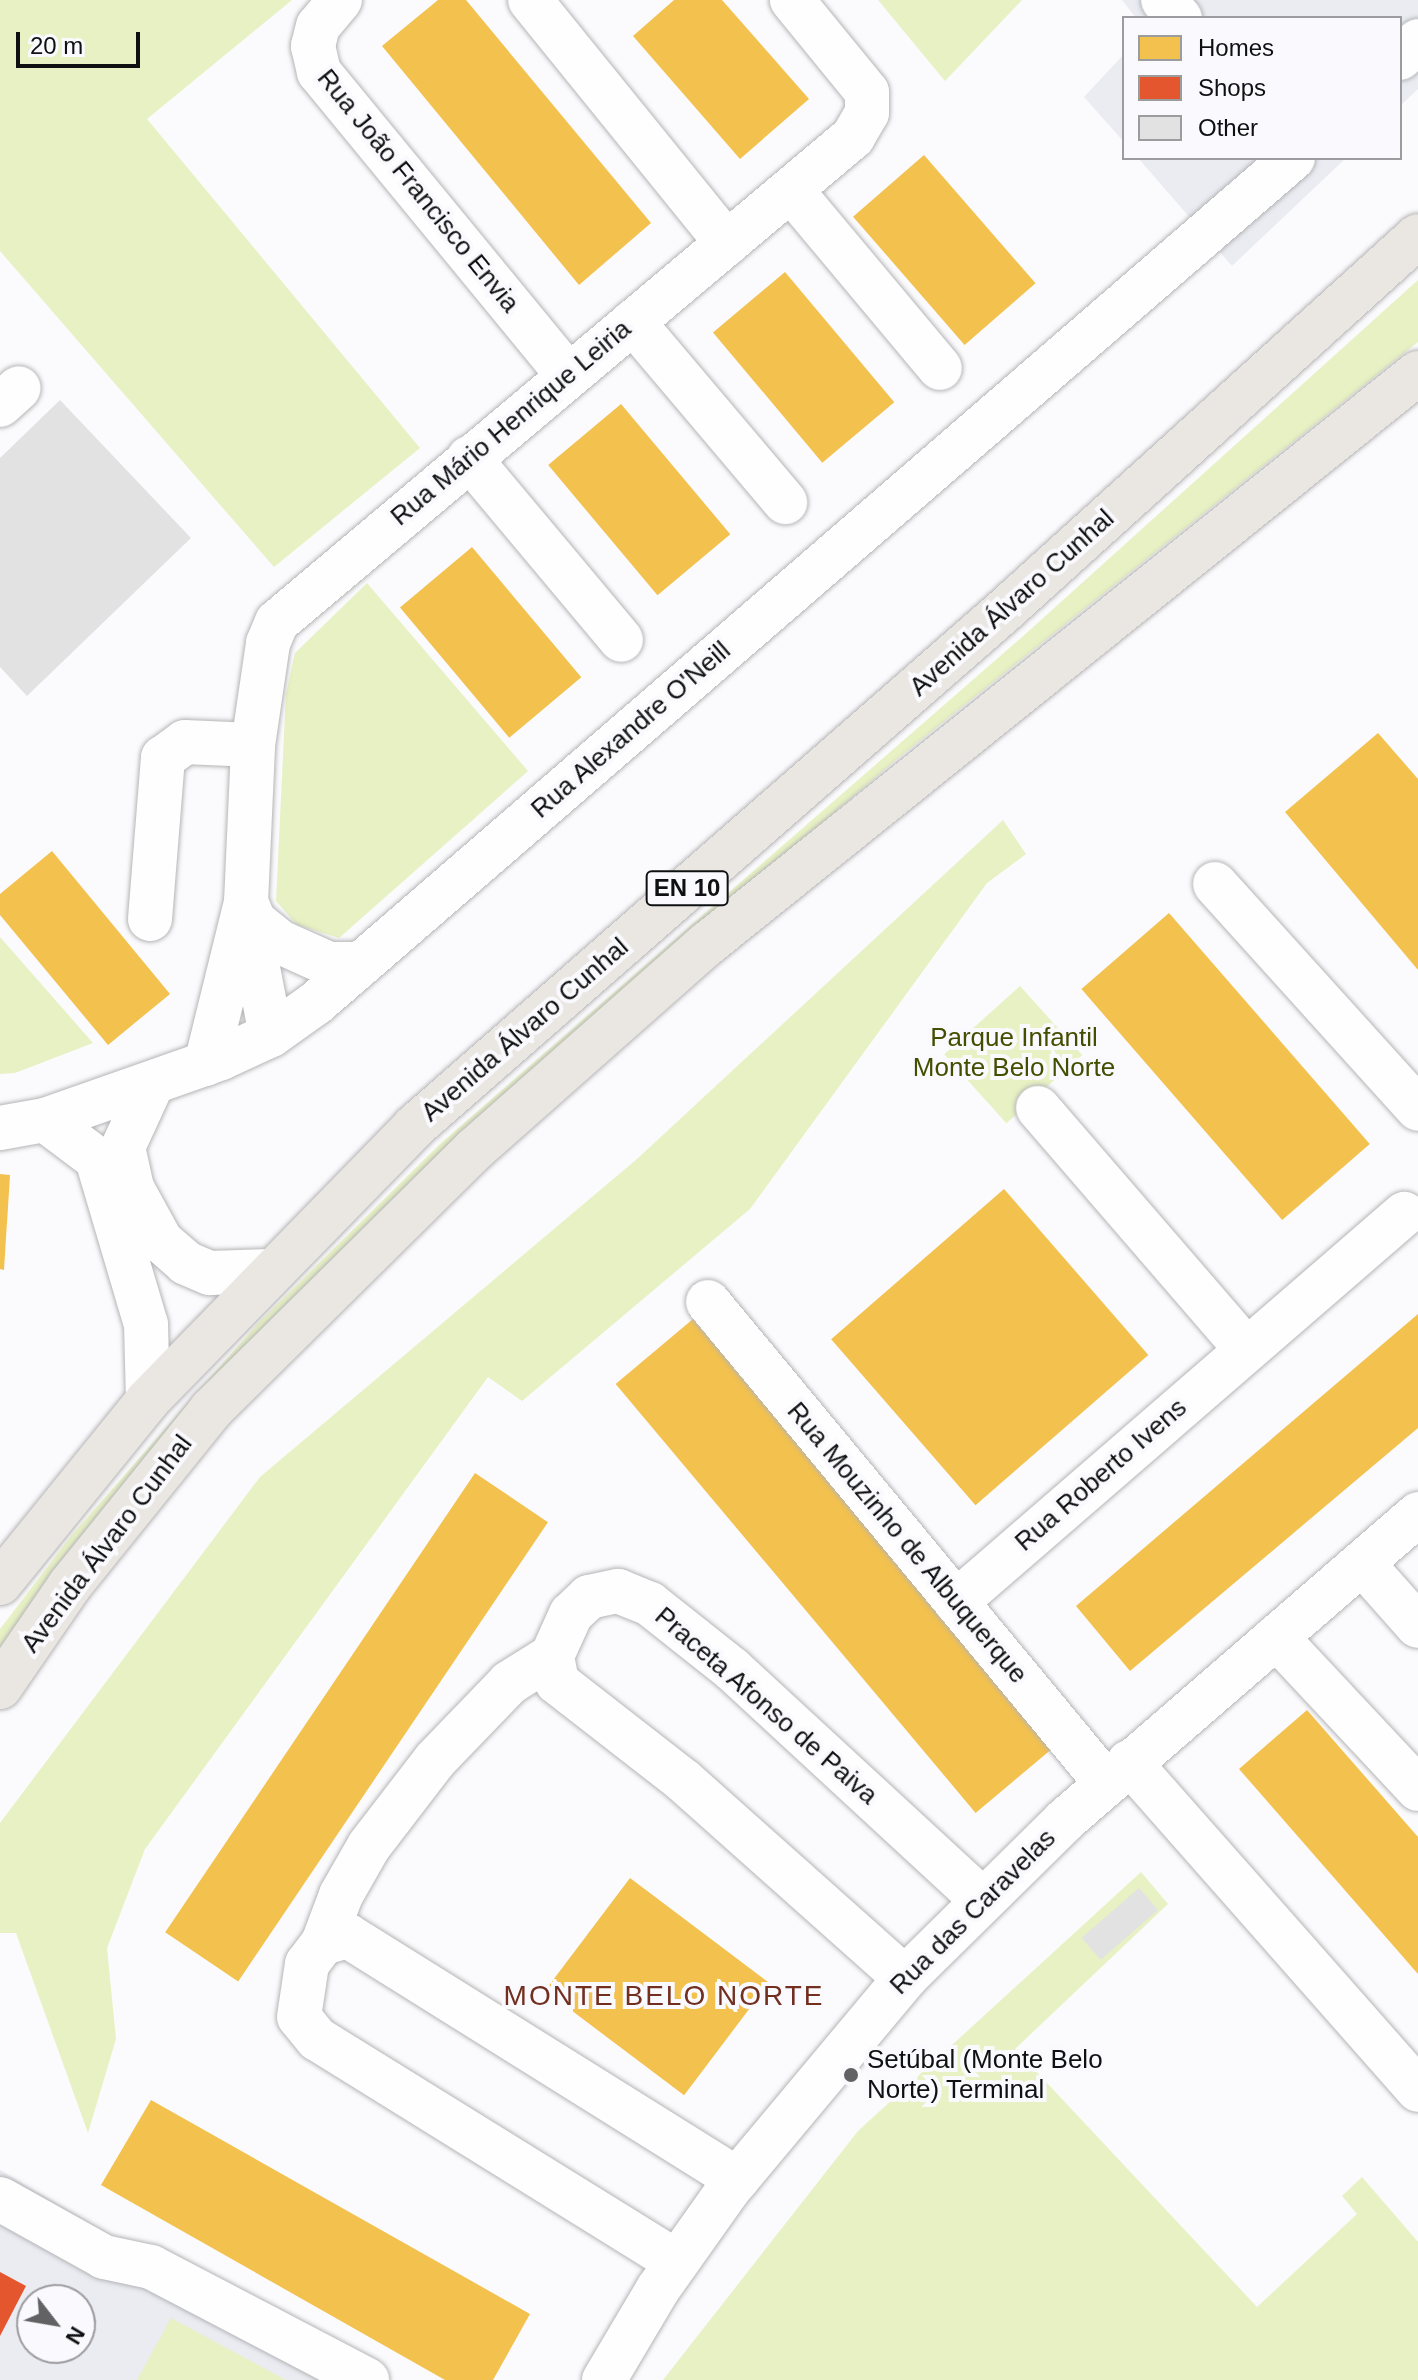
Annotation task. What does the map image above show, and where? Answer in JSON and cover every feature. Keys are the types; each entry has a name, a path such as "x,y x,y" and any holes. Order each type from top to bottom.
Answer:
{"main road":[{"name":"Avenida Álvaro Cunhal","path":"0,1583 148,1400 269,1271 414,1127 1005,610 1418,236"},
{"name":"Avenida Álvaro Cunhal","path":"0,1687 70,1585 211,1410 475,1149 707,944 1418,373"}],"street":[{"name":"Rua João Francisco Envia","path":"340,0 318,26 313,46 319,72 568,375"},
{"path":"530,0 727,243"},
{"name":"Rua Mário Henrique Leiria","path":"206,1064 246,902 253,745 268,643 277,622 844,146 865,120 867,92 792,0"},
{"path":"1163,0 1178,16"},
{"path":"1402,56 1418,41"},
{"name":"Rua Alexandre O'Neill","path":"0,1128 45,1120 152,1084 271,1035 361,964 1289,160"},
{"path":"791,190 940,368"},
{"path":"633,322 785,502"},
{"path":"469,458 621,640"},
{"path":"150,919 166,753 185,742 253,745"},
{"path":"1215,884 1418,1109"},
{"name":"Rua Mário Henrique Leiria","path":"246,902 271,1035"},
{"path":"246,902 254,921 280,942 329,964 361,964"},
{"path":"152,1084 123,1147 132,1188 161,1241 186,1263 210,1273 269,1271"},
{"path":"1038,1108 1246,1349"},
{"path":"45,1120 97,1159 146,1324 148,1400"},
{"name":"Rua Roberto Ivens","path":"956,1602 1404,1214"},
{"name":"Rua Mouzinho de Albuquerque","path":"708,1302 956,1602 1418,2090"},
{"name":"Rua das Caravelas","path":"604,2380 677,2262 737,2179 905,1978 982,1900 1117,1773 1418,1514"},
{"path":"1362,1563 1418,1626"},
{"name":"Praceta Afonso de Paiva","path":"552,1656 571,1614 589,1597 618,1591 650,1604 732,1669 982,1900"},
{"path":"1276,1637 1418,1789"},
{"path":"677,2262 317,2039 299,2017 300,1989 307,1964 323,1943 341,1895 369,1846 435,1760 509,1683 552,1656 557,1682 583,1706 684,1781 905,1978"},
{"path":"323,1943 348,1936 373,1948 737,2179"},
{"path":"0,2199 104,2257 168,2277 367,2380"}],"shaded area":[{"path":"1122,0 1418,0 1418,89 1402,104 1402,16 1134,16"},
{"path":"1122,56 1122,140 1084,97"},
{"path":"1140,160 1344,160 1232,266"},
{"path":"0,2170 357,2380 0,2380"}],"green space":[{"path":"0,0 292,0 147,119 420,448 274,567 0,251"},
{"path":"878,0 1022,0 945,81"},
{"path":"1418,280 1418,342 897,759 734,898 73,1547 0,1647 0,1629 71,1536 258,1323 440,1144 1021,638"},
{"path":"367,583 528,771 339,938 297,925 276,901 286,693 295,653"},
{"path":"1003,820 1026,854 987,883 750,1209 522,1401 488,1377 145,1849 107,1948 116,2039 88,2133 16,1933 0,1933 0,1823 260,1477 637,1159"},
{"path":"0,937 93,1043 15,1073 0,1074"},
{"name":"Parque Infantil Monte Belo Norte","path":"1020,986 1082,1055 1006,1123 944,1054"},
{"path":"1141,1872 1168,1904 1015,2049 1257,2307 1357,2214 1342,2196 1362,2177 1418,2242 1418,2380 663,2380 858,2131"},
{"path":"171,2318 286,2380 137,2380"}],"building: Homes":[{"path":"438,0 466,0 651,223 579,285 382,46"},
{"path":"674,0 722,0 809,99 740,159 633,36"},
{"path":"924,155 1036,283 965,345 853,217"},
{"path":"785,272 894,402 822,463 713,332"},
{"path":"621,404 730,534 657,595 548,465"},
{"path":"472,547 581,677 509,738 400,607"},
{"path":"1378,733 1418,779 1418,970 1285,812"},
{"path":"52,851 170,994 108,1045 0,915 0,894"},
{"path":"1169,913 1370,1144 1282,1220 1081,989"},
{"path":"0,1174 10,1175 4,1270 0,1269"},
{"path":"1004,1189 1148,1355 976,1505 831,1339"},
{"path":"1418,1314 1418,1428 1130,1671 1076,1606"},
{"path":"693,1319 1053,1748 976,1813 616,1384"},
{"path":"475,1473 548,1522 238,1981 165,1932"},
{"path":"1307,1710 1418,1837 1418,1974 1239,1769"},
{"path":"630,1878 769,1983 684,2095 545,1991"},
{"path":"151,2100 530,2314 493,2380 445,2380 101,2185"}],"building: Shops":[{"path":"0,2272 22,2284 16,2284 16,2305 0,2336"}],"building: Other":[{"path":"60,400 191,538 27,696 0,667 0,458"},
{"path":"1139,1888 1158,1910 1101,1960 1082,1938"}],"place":[{"name":"Setúbal (Monte Belo Norte) Terminal","path":"851,2075"}],"district":[{"name":"MONTE BELO NORTE","path":"664,1996"}]}
